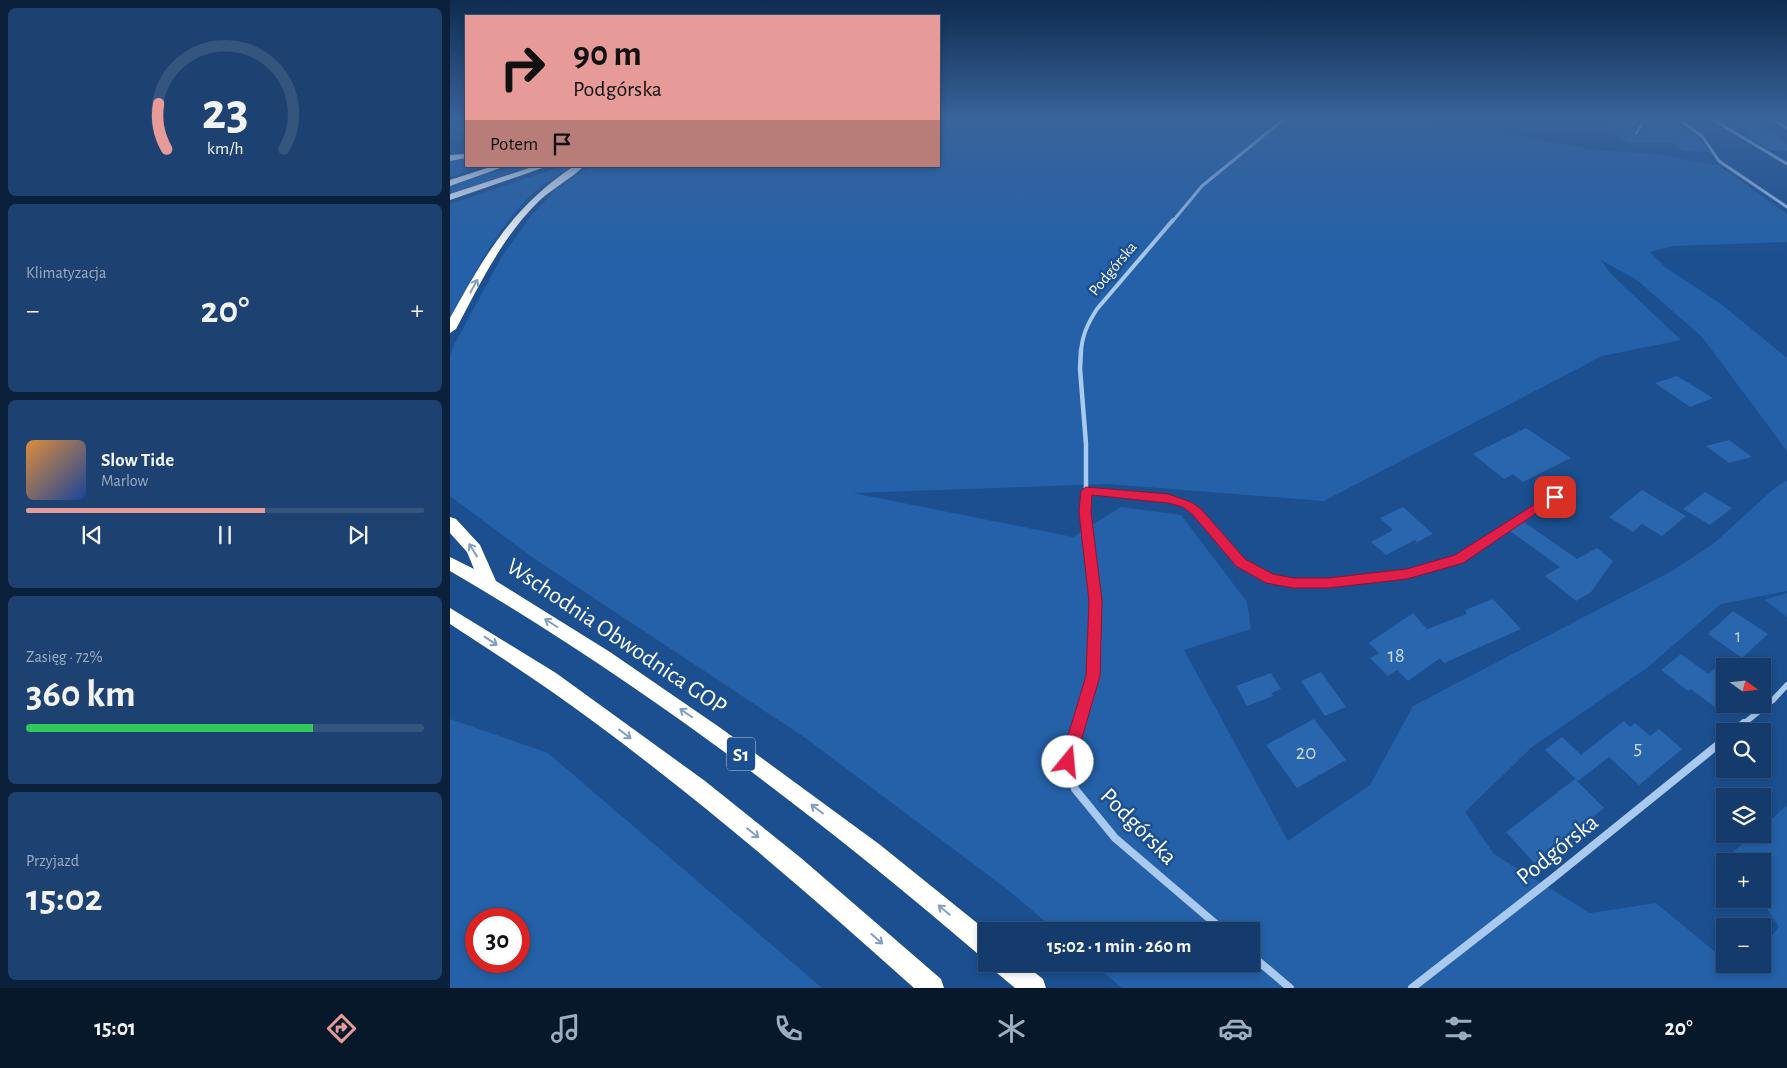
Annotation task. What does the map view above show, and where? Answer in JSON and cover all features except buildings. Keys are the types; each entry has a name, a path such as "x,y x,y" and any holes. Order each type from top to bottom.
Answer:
{"highway":[{"path":"450,183 499,167"},
{"path":"450,198 541,167"},
{"path":"450,329 494,250 514,221 546,189 579,167"},
{"path":"450,522 474,549 488,584"},
{"name":"Wschodnia Obwodnica GOP","path":"450,562 584,643 699,722 816,808 926,895 978,939"},
{"path":"450,615 549,679 677,774 776,852 932,988"},
{"path":"1015,972 1034,988"}],"street":[{"name":"Podgórska","path":"1213,922 1115,838 1075,789 1068,762 1093,676 1094,666 1096,601 1085,512 1085,426 1080,369 1082,339 1087,325 1112,290 1202,186 1227,165"},
{"path":"1724,165 1787,207"},
{"path":"1086,491 1168,499 1187,504 1197,512 1241,563 1256,572 1271,579 1293,583 1328,583 1407,574 1458,559 1571,486"},
{"path":"1744,723 1787,686"},
{"name":"Podgórska","path":"1412,988 1553,878 1716,746"},
{"path":"1260,963 1290,988"}],"shaded area":[{"path":"450,165 481,167 450,177"},
{"path":"940,165 1720,166 1787,214 1787,242 1673,246 1650,252 1665,267 1721,304 1787,358 1787,451 1702,337 1637,280 1601,260 1610,273 1681,340 1602,356 1324,501 1108,484 853,493 1073,537 1121,507 1181,515 1247,602 1251,629 1184,650 1288,841 1370,785 1413,706 1672,571 1713,544 1777,486 1787,480 1787,591 1721,604 1647,668 1532,747 1465,812 1494,854 1590,913 1656,903 1716,953 1716,973 1771,973 1771,936 1779,927 1767,908 1771,908 1771,853 1732,853 1744,843 1771,843 1771,820 1787,805 1787,988 1122,988 1103,972 1260,972 1260,922 1045,922 1008,890 804,737 532,557 450,496 450,356 454,345 502,256 531,216 556,189 589,167 940,167"},
{"path":"508,167 530,167 450,194 450,186"},
{"path":"559,167 571,167 544,184 516,211 491,246 450,318 450,204"},
{"path":"1787,593 1787,617 1764,600"},
{"path":"450,719 548,753 822,988 450,988"}],"route":[{"path":"1068,762 1093,676 1096,601 1085,512 1086,491 1168,499 1187,504 1197,512 1241,563 1271,579 1293,583 1328,583 1407,574 1458,559 1555,497"}]}
